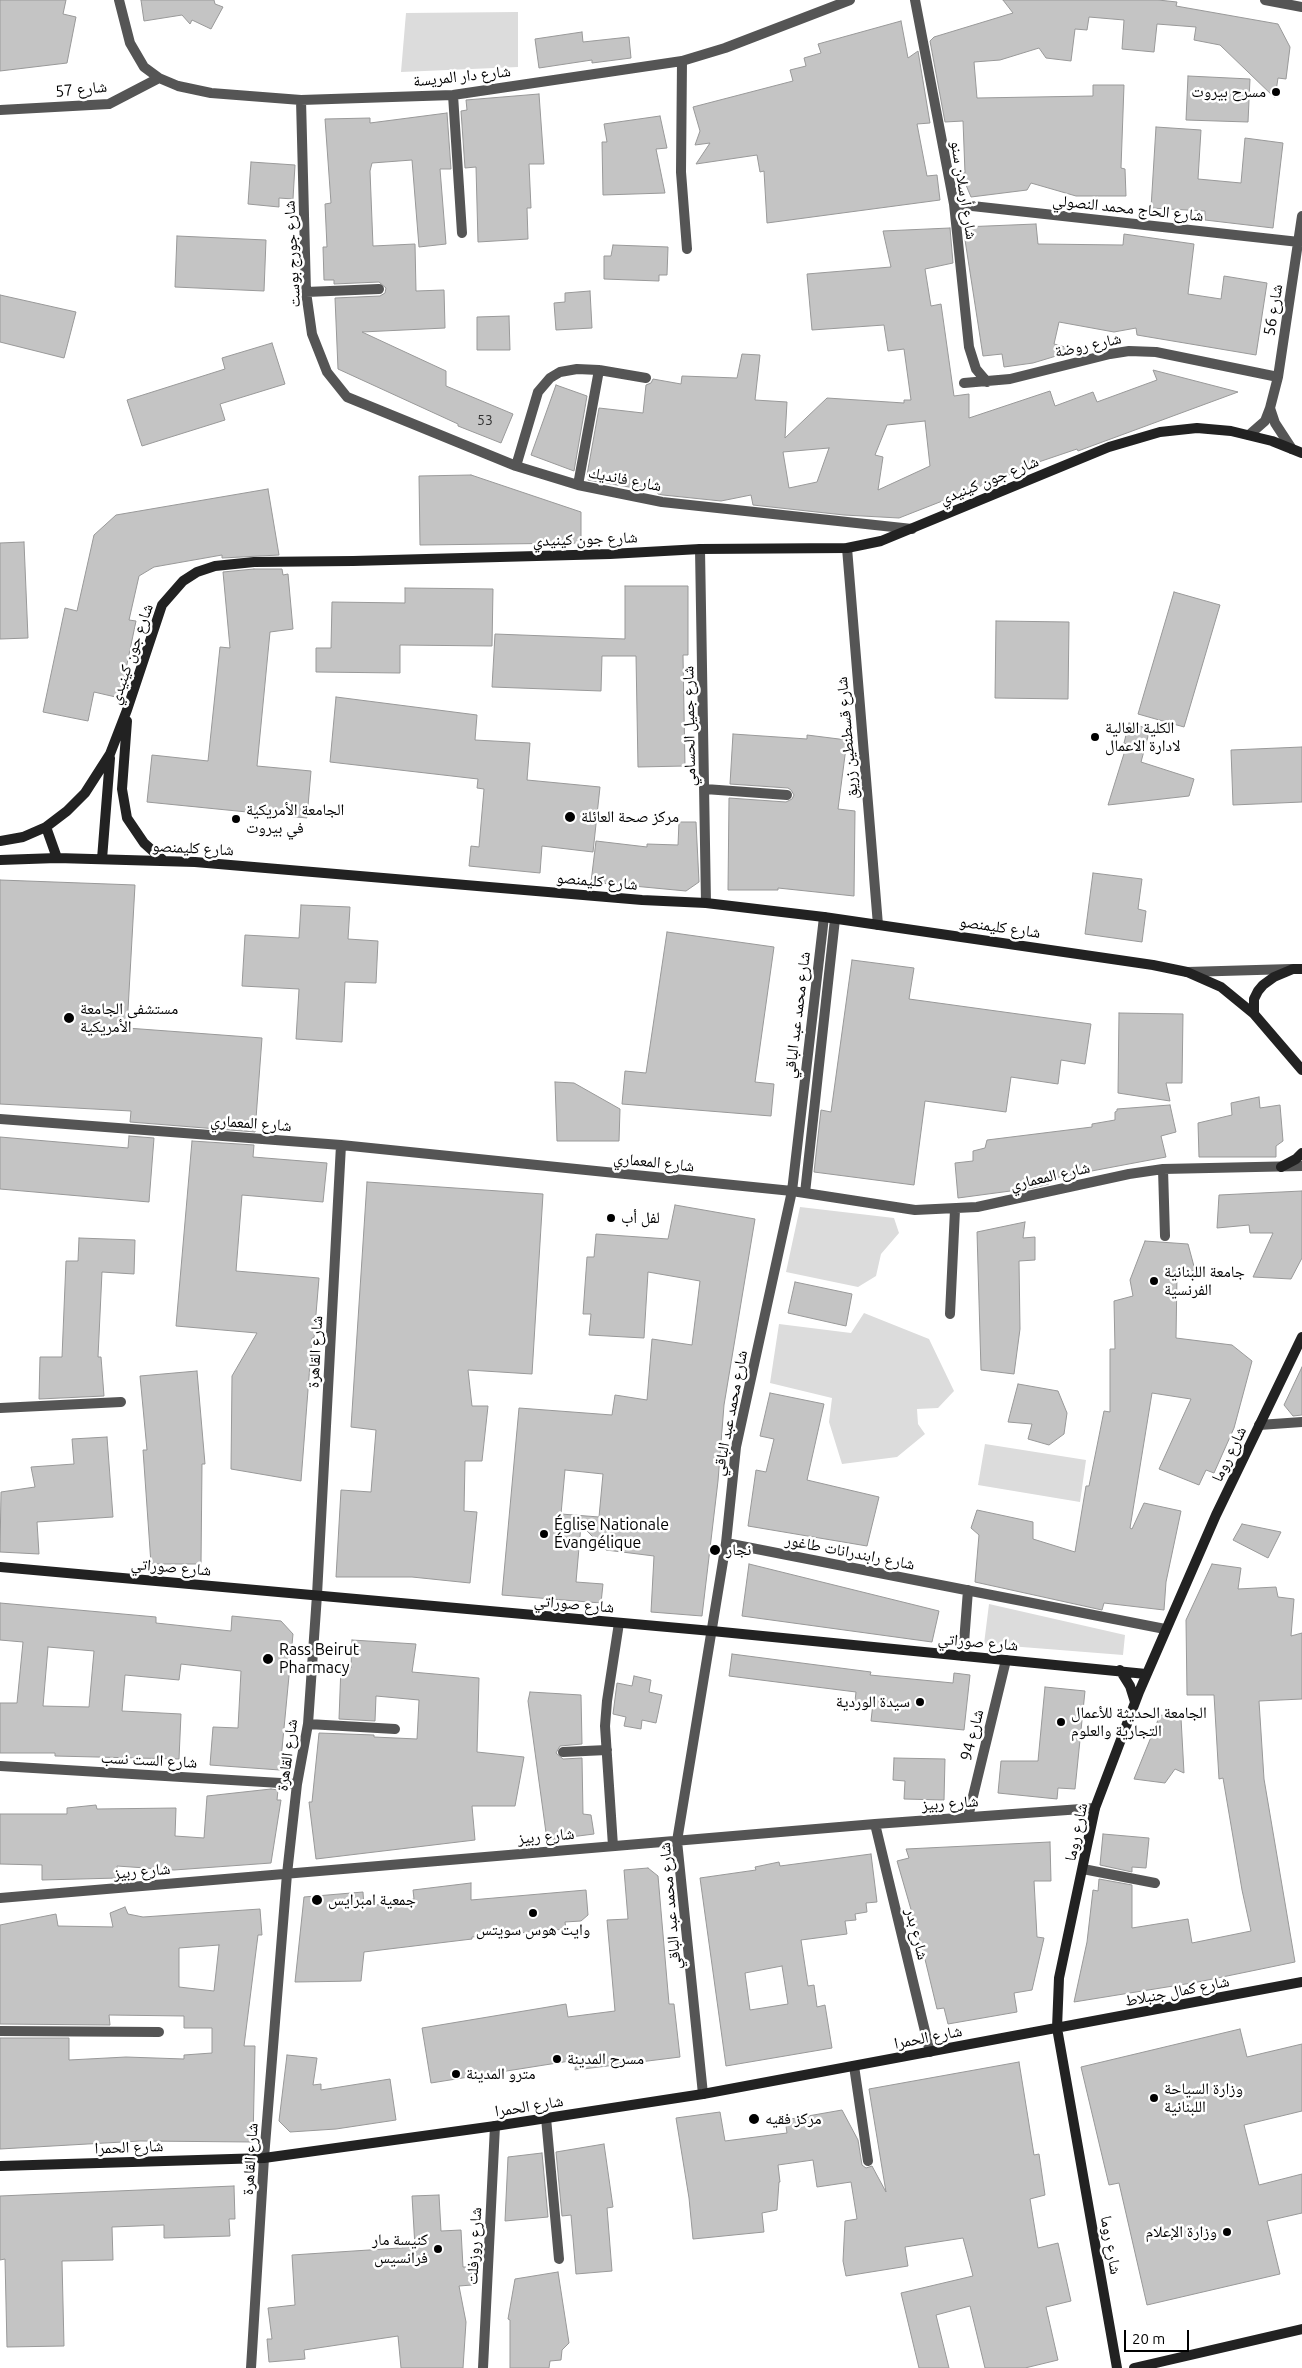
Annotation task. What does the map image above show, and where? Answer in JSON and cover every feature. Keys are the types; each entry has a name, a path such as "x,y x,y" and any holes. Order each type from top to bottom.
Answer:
{"street":[{"name":"شارع دار المريسة","path":"119,0 125,30 130,43 144,67 159,78 178,86 211,93 302,100 453,95 682,61 725,48 850,0"},
{"name":"شارع أرسلان سنو","path":"915,0 954,204 968,347 976,369 987,382"},
{"path":"1265,0 1302,7"},
{"path":"682,61 681,172 686,249"},
{"name":"شارع 57","path":"0,110 109,104 159,78"},
{"path":"453,95 462,233"},
{"name":"شارع جورج بوست","path":"302,100 306,292 312,334 327,372 347,397"},
{"name":"شارع الحاج محمد النصولي","path":"954,204 1299,242"},
{"name":"شارع 56","path":"1249,435 1265,421 1278,377 1302,216"},
{"path":"306,292 379,289"},
{"name":"شارع روضة","path":"964,383 1010,379 1129,351 1156,352 1278,377"},
{"path":"516,466 541,387 560,372 576,369 599,370 646,378"},
{"path":"578,486 599,370"},
{"name":"شارع فانديك","path":"347,397 516,466 578,486 662,502 912,529"},
{"path":"1270,408 1275,424 1292,448"},
{"name":"شارع جون كينيدي","path":"0,841 23,836 46,827 67,811 85,793 110,754 127,710 162,605 183,580 197,572 215,566 254,562 373,561 610,554 700,549 847,548 881,541 1128,440 1160,432 1197,428 1231,431 1292,448 1302,453"},
{"name":"شارع قسطنطين زريق","path":"847,548 878,925"},
{"name":"شارع جميل الحسامي","path":"700,549 706,903"},
{"path":"127,710 122,789 123,804 134,831 164,861"},
{"path":"102,859 110,754"},
{"path":"705,789 787,795"},
{"path":"46,827 56,858"},
{"name":"شارع كليمنصو","path":"0,860 56,858 164,861 642,900 706,903 824,917 1144,963 1187,972 1221,987 1254,1014 1302,1070"},
{"name":"شارع محمد عبد الباقي","path":"703,2094 677,1841 726,1543 736,1447 792,1191 824,917"},
{"name":"شارع محمد عبد الباقي","path":"805,1193 835,919"},
{"path":"1254,1014 1254,999 1258,991 1274,977 1297,969"},
{"name":"شارع كليمنصو","path":"1187,972 1297,969"},
{"name":"شارع المعماري","path":"0,1119 341,1145 792,1191 906,1209 955,1210 1001,1203 1129,1174 1164,1170 1302,1166"},
{"name":"شارع القاهرة","path":"251,2368 264,2158 287,1874 297,1784 308,1724 317,1596 341,1145"},
{"path":"1281,1167 1296,1160 1302,1154"},
{"path":"1164,1170 1165,1236"},
{"path":"950,1314 955,1210"},
{"name":"شارع روما","path":"1117,2368 1057,2028 1059,1978 1084,1869 1095,1808 1135,1702 1165,1629 1259,1425 1302,1337"},
{"path":"0,1408 121,1402"},
{"path":"1259,1425 1302,1422"},
{"name":"شارع رابندرانات طاغور","path":"726,1543 1165,1629"},
{"name":"شارع صوراتي","path":"0,1567 712,1631 1146,1674"},
{"path":"963,1656 968,1590"},
{"path":"613,1846 607,1750 607,1701 618,1623"},
{"name":"شارع 94","path":"968,1817 1006,1660"},
{"path":"1120,1670 1130,1686 1135,1702"},
{"path":"308,1724 395,1729"},
{"path":"563,1752 607,1750"},
{"name":"شارع الست نسب","path":"0,1766 297,1784"},
{"name":"شارع ربيز","path":"0,1898 875,1824 1095,1808"},
{"name":"شارع بدر","path":"875,1824 930,2052"},
{"path":"1084,1869 1155,1883"},
{"name":"شارع كمال جنبلاط","path":"1057,2028 1302,1982"},
{"name":"شارع الحمرا","path":"0,2166 264,2158 495,2126 703,2094 1057,2028"},
{"path":"0,2031 159,2032"},
{"path":"854,2066 868,2161"},
{"path":"546,2118 558,2259"},
{"name":"شارع روزفلت","path":"483,2368 495,2126"},
{"path":"1134,2368 1302,2329"}],"shaded area":[{"path":"518,12 518,67 401,72 406,13"},
{"path":"800,1207 894,1218 899,1233 881,1254 876,1276 858,1287 786,1272"},
{"path":"864,1313 929,1339 954,1391 938,1408 917,1409 918,1424 925,1434 897,1457 842,1464 829,1422 832,1398 770,1383 779,1324 851,1333"},
{"path":"985,1444 1086,1460 1080,1502 978,1485"},
{"path":"989,1604 1125,1635 1123,1655 984,1644"}],"building":[{"path":"0,0 66,0 63,14 76,17 67,63 0,71"},
{"path":"141,0 214,0 215,4 223,7 211,29 192,20 190,24 182,15 144,21"},
{"path":"1003,0 1158,0 1177,2 1176,6 1278,24 1290,47 1286,79 1278,78 1275,98 1220,45 1194,40 1196,27 1157,24 1154,52 1122,49 1124,20 1089,17 1087,30 1075,29 1071,61 1046,58 1039,48 1000,60 974,62 977,98 1093,96 1093,85 1124,85 1121,168 1125,169 1126,196 1076,196 1031,183 1027,190 971,197 961,173 965,173 963,121 945,122 930,41 934,37 1013,13"},
{"path":"901,21 908,58 918,51 930,123 917,124 927,176 937,175 940,200 767,223 764,171 760,172 757,155 696,164 710,143 695,145 700,131 693,107 793,81 790,70 806,66 804,58 821,53 818,44"},
{"path":"582,32 583,42 629,37 631,58 592,63 592,60 539,68 535,39"},
{"path":"1188,76 1250,79 1248,122 1186,120"},
{"path":"539,94 544,164 529,164 531,208 527,208 528,239 478,242 476,167 465,168 461,111 467,110 466,100"},
{"path":"447,113 451,169 440,169 446,244 419,247 412,160 372,163 370,171 373,246 415,244 416,291 444,290 445,328 362,332 446,371 446,386 513,414 501,443 458,426 458,424 338,369 335,298 380,296 385,293 386,288 379,282 334,284 334,280 324,280 323,247 327,247 325,204 331,203 325,119 370,118 370,123"},
{"path":"660,116 667,148 656,149 665,193 603,195 602,142 607,142 604,124"},
{"path":"1156,127 1201,130 1198,179 1241,183 1245,138 1283,143 1273,228 1205,220 1205,211 1151,208"},
{"path":"251,162 295,165 293,199 279,198 279,207 248,204"},
{"path":"1036,224 1038,244 1123,245 1124,234 1194,244 1188,294 1221,299 1224,276 1267,283 1256,355 1137,335 1136,328 1114,332 1059,322 1054,344 1076,350 1033,363 1004,367 1002,354 983,356 963,227"},
{"path":"950,228 953,263 925,269 931,306 941,304 954,396 969,394 969,418 1050,391 1055,406 1093,392 1097,402 1157,380 1153,370 1238,392 1078,451 1077,449 1018,469 1019,471 899,518 844,515 753,505 751,495 721,501 663,495 658,494 658,492 588,480 589,476 587,475 599,408 643,413 646,385 651,383 653,379 681,384 682,376 737,378 742,354 760,355 755,400 787,402 785,438 827,398 904,403 904,400 911,400 904,349 888,351 884,325 812,330 807,274 891,267 883,231","holes":["925,421 930,466 878,490 883,457 875,455 887,425","829,448 817,482 789,488 783,452"]},
{"path":"177,236 266,240 264,291 175,287"},
{"path":"613,245 668,247 667,275 659,275 659,281 604,279 604,256 611,256"},
{"path":"590,291 592,328 556,330 554,303 565,302 565,293"},
{"path":"0,295 76,312 64,358 0,342"},
{"path":"509,316 510,350 477,350 477,317"},
{"path":"272,343 285,384 220,404 225,420 142,446 127,400 225,369 222,358"},
{"path":"556,385 587,396 574,471 531,455"},
{"path":"471,475 581,512 581,543 420,545 419,476"},
{"path":"268,489 279,555 222,558 222,555 154,567 139,576 129,620 136,621 120,698 94,692 88,721 43,712 65,608 77,611 94,535 116,515"},
{"path":"24,542 28,638 0,639 0,543"},
{"path":"282,569 283,575 288,574 293,629 270,632 257,766 311,771 307,818 147,802 152,755 208,761 220,647 230,648 223,572"},
{"path":"625,586 688,586 688,655 683,655 685,766 638,767 636,656 602,656 601,691 492,687 495,634 625,639"},
{"path":"405,588 493,589 492,646 400,645 400,673 316,672 316,648 331,648 332,602 405,603"},
{"path":"1174,592 1220,605 1184,727 1138,714"},
{"path":"996,621 1069,622 1068,699 995,698"},
{"path":"336,697 477,715 475,740 530,743 527,780 600,787 593,852 542,846 540,873 469,866 471,846 479,847 484,789 477,788 478,779 330,762"},
{"path":"1129,723 1150,729 1141,762 1194,779 1189,796 1108,805 1127,744 1124,743"},
{"path":"733,734 807,739 807,735 847,740 838,809 855,811 854,896 778,888 778,890 728,890 729,798 786,802 792,799 794,795 788,788 730,784"},
{"path":"1302,747 1302,802 1233,805 1231,750"},
{"path":"679,822 696,822 699,882 686,891 591,882 596,841 647,847 647,844 678,845"},
{"path":"1093,873 1142,879 1138,909 1146,911 1142,942 1085,934"},
{"path":"0,880 135,885 127,1028 262,1038 255,1132 130,1122 131,1111 0,1104"},
{"path":"301,905 350,907 348,939 378,941 376,983 345,982 342,1042 296,1039 299,989 242,986 245,935 299,938"},
{"path":"667,932 774,947 755,1082 774,1084 771,1116 622,1104 625,1071 646,1073"},
{"path":"852,960 914,968 909,999 1091,1024 1085,1064 1061,1060 1058,1084 1011,1077 1006,1112 925,1101 914,1185 814,1172 821,1110 831,1112"},
{"path":"1119,1013 1183,1014 1182,1083 1166,1083 1170,1101 1118,1093"},
{"path":"555,1082 574,1083 620,1109 619,1141 557,1141"},
{"path":"1259,1097 1260,1108 1280,1105 1283,1141 1276,1146 1276,1157 1199,1157 1198,1123 1232,1115 1231,1103"},
{"path":"1170,1105 1176,1132 1161,1136 1166,1157 1049,1179 1049,1184 1033,1188 958,1198 955,1163 973,1161 973,1151 985,1148 987,1140 1092,1127 1092,1124 1115,1120 1117,1109"},
{"path":"129,1136 154,1138 149,1202 0,1189 0,1137 128,1148"},
{"path":"192,1141 254,1145 253,1157 327,1163 323,1202 242,1195 236,1271 319,1278 314,1338 312,1338 301,1481 231,1469 232,1376 257,1333 176,1326"},
{"path":"367,1182 543,1194 532,1374 468,1370 472,1406 488,1406 482,1461 465,1461 464,1511 477,1512 470,1583 412,1577 336,1577 341,1490 371,1492 376,1430 351,1427"},
{"path":"1302,1191 1302,1258 1291,1279 1253,1277 1273,1233 1250,1233 1249,1225 1217,1228 1219,1195"},
{"path":"675,1205 755,1219 724,1405 718,1481 702,1616 651,1612 654,1556 606,1550 581,1525 576,1582 603,1584 601,1603 502,1595 519,1408 612,1415 615,1395 647,1400 652,1339 692,1345 700,1281 648,1272 644,1338 589,1335 591,1314 583,1314 587,1257 594,1257 596,1234 668,1239","holes":["565,1470 603,1474 599,1517 561,1514"]},
{"path":"1025,1222 1023,1238 1035,1237 1035,1260 1019,1261 1020,1329 1014,1374 981,1370 977,1232"},
{"path":"79,1238 135,1240 134,1274 102,1272 98,1357 101,1357 104,1396 39,1399 40,1357 62,1357 66,1261 78,1261"},
{"path":"1145,1241 1188,1244 1195,1270 1177,1274 1176,1338 1232,1345 1252,1361 1234,1428 1214,1473 1206,1470 1199,1485 1159,1469 1191,1399 1152,1393 1130,1528 1132,1529 1144,1503 1181,1511 1166,1582 1164,1610 1104,1603 1102,1610 975,1582 979,1535 971,1528 977,1510 1033,1522 1033,1539 1075,1552 1086,1486 1089,1486 1104,1411 1110,1412 1110,1349 1115,1349 1114,1301 1133,1296 1130,1280"},
{"path":"795,1282 852,1294 846,1326 788,1313"},
{"path":"1302,1367 1302,1415 1293,1416 1284,1405"},
{"path":"197,1371 205,1464 202,1464 201,1564 151,1564 143,1450 147,1450 140,1376"},
{"path":"1018,1384 1058,1391 1067,1413 1064,1434 1049,1445 1028,1439 1032,1424 1008,1422"},
{"path":"770,1393 824,1404 807,1480 879,1497 867,1546 748,1526 756,1470 766,1472 774,1439 760,1436"},
{"path":"107,1437 113,1517 37,1522 39,1554 0,1552 1,1492 35,1487 31,1467 74,1464 72,1439"},
{"path":"1242,1524 1281,1532 1268,1558 1233,1540"},
{"path":"749,1564 939,1611 932,1642 742,1616"},
{"path":"1212,1564 1241,1568 1238,1589 1276,1587 1278,1597 1294,1599 1291,1636 1302,1633 1302,1699 1259,1701 1264,1779 1295,1962 1198,1982 1074,2002 1087,1942 1093,1890 1098,1891 1099,1879 1132,1885 1132,1928 1188,1919 1192,1943 1251,1931 1223,1778 1219,1779 1214,1695 1187,1695 1186,1620"},
{"path":"0,1603 156,1617 156,1623 231,1631 232,1616 281,1621 293,1634 280,1770 210,1765 213,1727 238,1728 241,1671 181,1664 179,1680 125,1675 122,1711 181,1714 179,1759 55,1756 55,1753 0,1753 0,1703 17,1703 23,1642 0,1640","holes":["48,1647 94,1651 89,1707 43,1706"]},
{"path":"352,1640 416,1644 412,1672 479,1678 477,1752 524,1757 515,1806 472,1806 475,1840 316,1859 309,1802 312,1802 319,1733 417,1739 419,1700 376,1696 375,1721 339,1719 341,1666 351,1668"},
{"path":"732,1654 871,1672 870,1675 953,1683 954,1673 970,1675 964,1730 871,1721 873,1703 855,1701 856,1692 729,1676"},
{"path":"634,1676 651,1680 649,1692 662,1695 656,1723 642,1720 641,1729 624,1726 626,1717 613,1714 617,1683 632,1686"},
{"name":"الجامعة الحديثة للأعمال التجارية والعلوم","path":"1045,1687 1085,1691 1075,1789 1058,1788 1057,1799 998,1793 1001,1761 1038,1761"},
{"path":"530,1692 581,1695 582,1744 560,1746 556,1753 563,1759 582,1758 583,1814 591,1815 594,1834 547,1840 528,1701"},
{"path":"1160,1715 1181,1718 1184,1773 1175,1769 1165,1783 1134,1779"},
{"path":"894,1758 945,1759 944,1800 904,1799 905,1781 893,1780"},
{"path":"271,1789 278,1790 277,1800 281,1800 271,1863 174,1870 117,1866 118,1878 42,1880 42,1865 0,1864 0,1814 67,1814 67,1808 96,1805 97,1809 176,1808 175,1836 204,1838 207,1796"},
{"path":"1103,1834 1149,1838 1146,1868 1132,1867 1132,1872 1100,1865"},
{"path":"1050,1842 1051,1881 1034,1881 1037,1937 1044,1938 1032,1990 1014,1993 1017,2012 948,2024 944,2008 937,2009 923,1951 897,1861 909,1858 906,1849"},
{"path":"871,1854 877,1902 866,1903 867,1912 855,1914 856,1920 845,1921 847,1934 801,1940 808,1986 814,1985 817,2007 825,2005 832,2048 726,2066 700,1878 756,1870 755,1867 779,1862 780,1866","holes":["782,1966 788,2004 750,2010 745,1973"]},
{"path":"648,1868 658,1876 669,2004 674,2004 680,2057 575,2070 576,2060 431,2083 422,2028 566,2004 568,2017 615,2011 607,1920 628,1919 624,1870"},
{"path":"471,1883 471,1900 586,1890 588,1915 581,1921 565,1922 566,1929 472,1937 472,1939 364,1952 361,1981 295,1982 304,1897 363,1892 364,1907 414,1899 413,1890"},
{"path":"125,1907 128,1914 143,1917 260,1909 262,1935 258,1935 244,2046 255,2046 253,2142 140,2141 0,2149 0,2038 69,2038 69,2060 126,2057 184,2059 184,2055 212,2053 212,2028 184,2028 184,2016 109,2015 110,2025 0,2024 0,1925 56,1914 58,1926 113,1927 110,1913","holes":["219,1945 214,1991 179,1987 179,1948"]},
{"path":"1240,2029 1247,2057 1302,2044 1302,2111 1244,2125 1259,2185 1302,2174 1302,2213 1267,2221 1280,2274 1147,2305 1119,2183 1109,2185 1081,2067"},
{"path":"287,2055 317,2058 313,2085 321,2084 321,2090 390,2079 396,2120 336,2129 290,2132 279,2121"},
{"path":"1019,2062 1034,2155 1039,2154 1045,2195 1030,2199 1038,2248 1058,2243 1071,2301 1046,2307 1058,2360 1025,2368 985,2368 970,2306 936,2315 949,2368 919,2368 901,2293 973,2276 963,2238 905,2247 908,2266 846,2276 843,2261 845,2221 857,2219 851,2182 817,2187 813,2160 778,2165 780,2182 777,2210 762,2213 764,2232 693,2239 689,2198 676,2118 720,2112 725,2141 787,2133 785,2120 842,2110 858,2140 862,2165 866,2168 872,2166 886,2192 869,2089"},
{"path":"604,2144 613,2207 607,2208 612,2271 576,2274 571,2215 562,2216 556,2152"},
{"path":"542,2153 548,2217 505,2221 508,2157"},
{"path":"234,2186 235,2219 229,2219 230,2236 164,2238 164,2225 112,2227 113,2260 62,2261 64,2346 7,2347 5,2259 0,2260 0,2196"},
{"path":"439,2195 441,2231 461,2230 463,2267 472,2267 472,2285 459,2286 466,2322 463,2368 401,2368 398,2336 304,2350 305,2359 269,2362 267,2339 272,2339 268,2308 295,2305 292,2255 415,2247 412,2196"},
{"path":"558,2272 569,2343 562,2350 561,2360 550,2361 549,2368 510,2368 510,2320 508,2319 515,2279"}],"place":[{"name":"مسرح بيروت","path":"1276,92"},
{"name":"الكلية العالية لادارة الاعمال","path":"1095,737"},
{"name":"مركز صحة العائلة","path":"570,817"},
{"name":"الجامعة الأمريكية في بيروت","path":"236,819"},
{"name":"مستشفى الجامعة الأمريكية","path":"69,1018"},
{"name":"لفل أب","path":"611,1218"},
{"name":"جامعة اللبنانية الفرنسية","path":"1154,1281"},
{"name":"Église Nationale Évangélique","path":"544,1534"},
{"name":"نجار","path":"715,1550"},
{"name":"Rass Beirut Pharmacy","path":"268,1659"},
{"name":"سيدة الوردية","path":"920,1702"},
{"name":"الجامعة الحديثة للأعمال التجارية والعلوم","path":"1061,1722"},
{"name":"جمعية امبرايس","path":"317,1900"},
{"name":"وايت هوس سويتس","path":"533,1913"},
{"name":"مسرح المدينة","path":"557,2059"},
{"name":"مترو المدينة","path":"456,2074"},
{"name":"وزارة السياحة اللبنانية","path":"1154,2098"},
{"name":"مركز فقيه","path":"754,2119"},
{"name":"وزارة الإعلام","path":"1227,2232"},
{"name":"كنيسة مار فرانسيس","path":"438,2249"}]}
